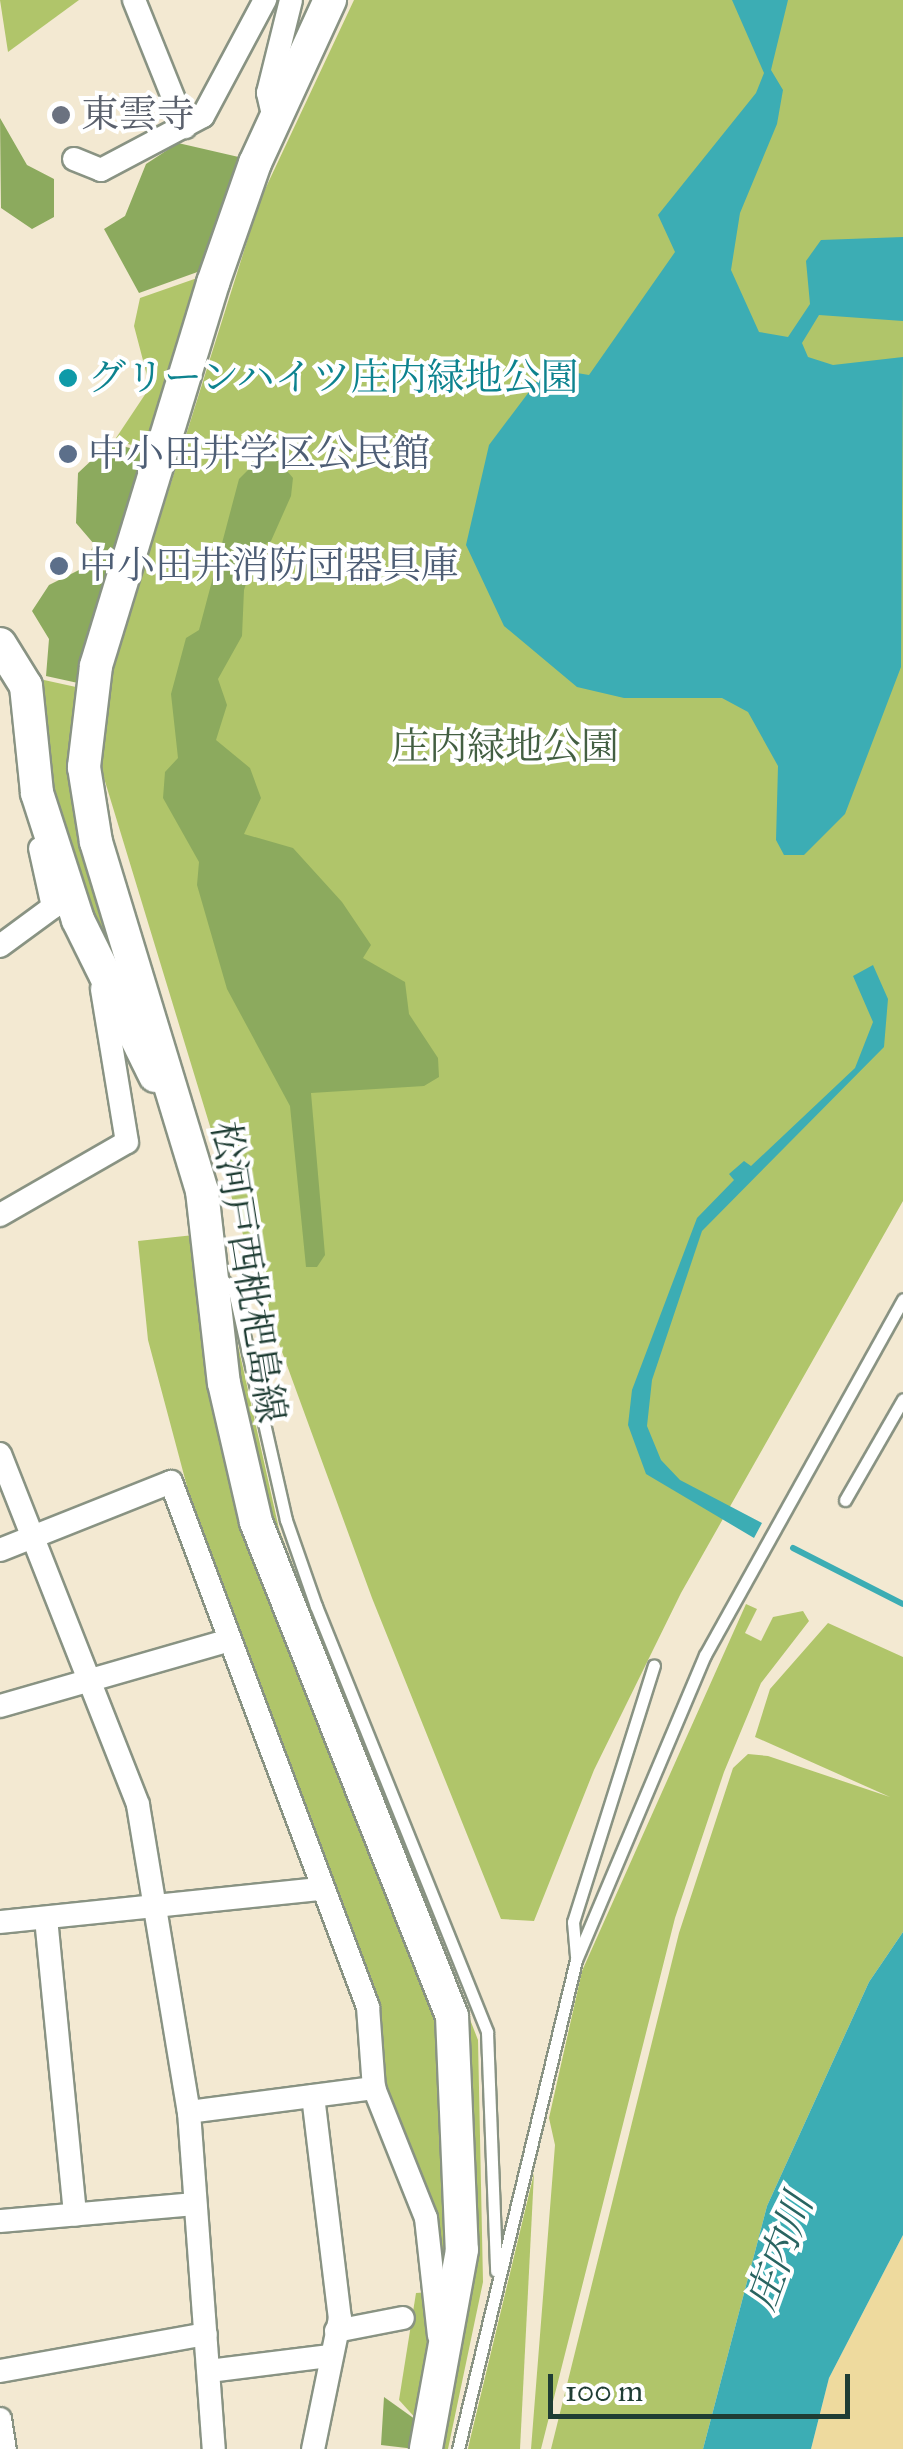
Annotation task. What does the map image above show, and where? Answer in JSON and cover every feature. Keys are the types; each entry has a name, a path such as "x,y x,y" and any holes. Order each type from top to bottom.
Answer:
{"main road":[{"name":"松河戸西枇杷島線","path":"330,0 274,119 162,447 86,715 90,816 176,1089 212,1270 224,1383 256,1522 452,2016 462,2250 426,2449"},
{"path":"0,644 26,686 38,793 96,953 142,1056 176,1089"}],"street":[{"path":"134,0 185,127"},
{"path":"74,159 101,170 203,116 264,0"},
{"path":"274,119 268,94 292,0"},
{"path":"0,946 53,907 29,803 38,793"},
{"path":"0,1215 127,1142 96,953"},
{"path":"0,1454 36,1536 138,1805 189,2112 214,2449"},
{"path":"0,1550 171,1482 226,1641 368,2008 374,2088 426,2218 444,2348"},
{"path":"0,1706 226,1641"},
{"path":"0,1922 320,1888"},
{"path":"46,1918 75,2214"},
{"path":"189,2112 374,2088"},
{"path":"313,2096 336,2331 314,2449"},
{"path":"0,2221 195,2204"},
{"path":"336,2331 403,2318"},
{"path":"0,2371 206,2334"},
{"path":"208,2371 330,2356"},
{"path":"0,2419 5,2449"}],"lane":[{"path":"212,1270 234,1291 286,1520 316,1606 487,2032 496,2290"},
{"path":"458,2449 576,1960 705,1655 903,1299"},
{"path":"846,1500 903,1399"},
{"path":"576,1960 572,1922 654,1665"}],"green space":[{"path":"0,0 79,0 8,52"},
{"name":"庄内緑地公園","path":"354,0 903,0 903,1201 681,1593 594,1770 534,1921 501,1919 372,1598 262,1297 100,765 114,664 260,200"},
{"path":"0,118 27,165 54,179 54,217 32,229 1,208"},
{"path":"178,143 243,158 203,270 139,293 104,229 125,216 146,164"},
{"path":"203,276 150,449 114,441 150,387 134,326 140,298"},
{"path":"110,443 150,453 78,683 46,676 49,639 32,611 49,585 83,568 94,544 76,523 78,473"},
{"path":"278,460 293,478 291,496 271,541 257,549 244,590 242,636 218,679 227,705 216,740 250,768 261,798 244,834 293,848 342,902 371,945 363,958 405,982 409,1014 438,1058 439,1077 424,1086 311,1093 325,1255 317,1267 306,1267 290,1106 227,989 197,885 199,862 163,798 165,772 178,758 171,694 186,638 199,630 239,479 256,462"},
{"path":"44,680 76,687 70,760 127,980 120,983 60,836 37,688"},
{"path":"194,1235 266,1577 437,2011 449,2246 442,2306 394,2119 201,1539 148,1340 138,1241"},
{"path":"229,1305 279,1529 478,2040 483,2282 448,2449 437,2449 469,2048 272,1531 252,1464"},
{"path":"746,1604 757,1609 745,1633 761,1641 773,1617 803,1611 809,1621 761,1683 724,1772 675,1918 541,2449 531,2449 555,2145 549,2118 582,1971"},
{"path":"828,1623 903,1657 903,1932 869,1982 767,2206 703,2449 551,2449 679,1933 733,1768 748,1754 768,1756 890,1797 755,1737 770,1689"},
{"path":"534,2173 520,2449 468,2449 469,2444"},
{"path":"430,2292 434,2343 419,2422 399,2400 416,2293"},
{"path":"384,2397 419,2422 415,2449 381,2445"}],"sand":[{"path":"903,2235 903,2449 811,2449 829,2378"}],"water":[{"path":"732,0 788,0 771,70 783,90 777,124 740,213 731,270 759,332 788,337 810,304 806,261 821,240 903,237 903,321 819,315 802,343 808,357 833,365 903,357 901,667 845,814 804,855 784,855 776,840 778,766 748,712 722,698 624,698 577,687 504,626 466,545 489,445 547,368 589,375 675,252 658,215 756,93 764,73"},
{"path":"873,965 888,999 884,1047 702,1231 652,1380 647,1426 661,1460 680,1480 762,1523 754,1538 646,1474 628,1425 632,1390 697,1218 734,1180 729,1174 744,1161 751,1166 855,1068 873,1022 853,976"},
{"name":"庄内川","path":"903,1932 903,2235 829,2378 811,2449 703,2449 767,2206 869,1982"}],"waterway":[{"path":"793,1548 903,1604"}],"place":[{"name":"東雲寺","path":"61,115"},
{"name":"グリーンハイツ庄内緑地公園","path":"68,378"},
{"name":"中小田井学区公民館","path":"68,454"},
{"name":"中小田井消防団器具庫","path":"59,566"}]}
